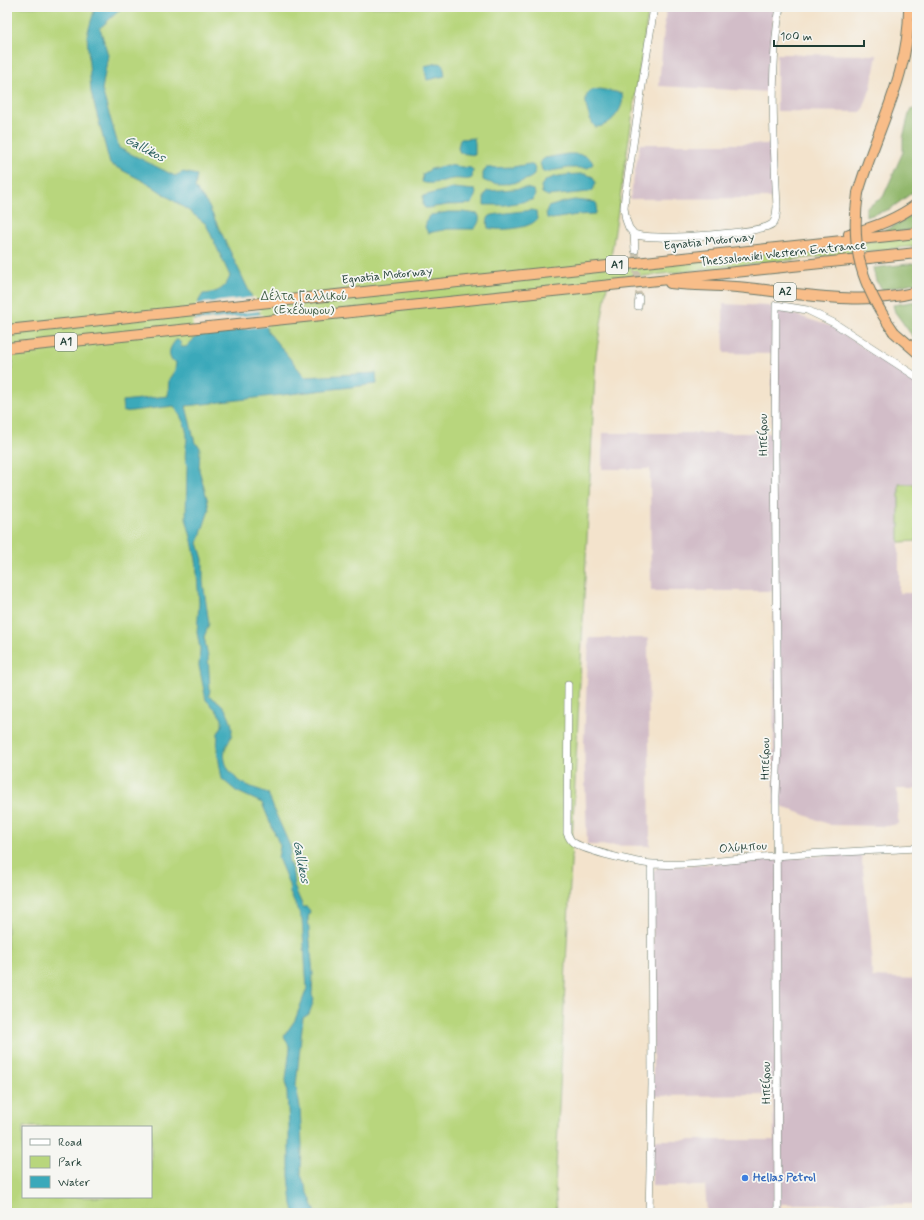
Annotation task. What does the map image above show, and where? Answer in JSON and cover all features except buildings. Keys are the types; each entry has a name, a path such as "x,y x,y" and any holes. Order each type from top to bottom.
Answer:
{"highway":[{"path":"909,7 908,42 894,96 864,173 858,193 855,228 859,262 875,304 894,332 917,352"},
{"path":"770,249 801,241 848,234 863,230 900,214 917,204"},
{"name":"Α1","path":"770,249 917,233"},
{"name":"Egnatia Motorway","path":"7,330 770,249"},
{"name":"Thessaloniki Western Entrance","path":"652,281 917,253"},
{"name":"Α1","path":"7,348 652,281"},
{"name":"Α2","path":"652,281 688,285 741,287 853,298 892,297 917,292"},
{"path":"57,318 107,319"},
{"path":"58,348 109,337"}],"street":[{"path":"654,7 625,197 626,220 629,228 634,234 659,237 734,232 765,228 771,225 774,221 777,207 773,111 776,29 780,7"},
{"path":"634,234 635,250"},
{"path":"638,306 639,298"},
{"name":"Ηπείρου","path":"778,1213 778,748 775,452 776,305 807,310 834,323 917,377"},
{"name":"Ολύμπου","path":"568,685 567,833 574,843 585,848 621,858 651,864 673,864 917,848"},
{"path":"649,1213 652,1084 651,864"}],"shaded area":[{"path":"666,7 773,7 770,92 659,86"},
{"path":"777,54 877,55 871,87 862,112 777,111"},
{"path":"640,144 773,144 772,198 630,199"},
{"path":"723,304 768,306 833,327 917,383 917,447 915,447 916,484 899,484 899,593 917,593 917,789 897,789 898,824 887,826 831,825 774,803 773,591 651,591 650,469 602,469 603,433 772,433 772,354 724,353"},
{"path":"589,638 648,638 650,846 587,845 584,740"},
{"path":"861,853 871,938 872,977 917,979 917,1204 781,1204 781,1213 707,1213 705,1186 652,1186 652,1140 774,1140 773,1095 653,1096 653,873 656,868"}],"green space":[{"name":"Δέλτα Γαλλικού (Εχέδωρου)","path":"7,7 649,7 609,270 917,236 917,246 608,280 596,355 555,1188 557,1213 7,1213"},
{"path":"917,108 917,189 890,209 866,217 866,208 883,197 903,152 903,138 910,110"},
{"path":"917,212 917,229 871,236 892,227"},
{"path":"917,263 917,282 883,290 876,281 873,268"},
{"path":"917,301 917,339 913,337 895,312 893,305"},
{"path":"915,447 917,447 917,541 899,542 899,484 916,484"}],"water":[{"path":"123,7 100,28 108,55 102,90 119,148 175,176 183,172 197,175 195,188 208,205 269,333 305,377 376,373 377,384 186,406 195,443 200,447 199,470 209,510 198,543 203,559 203,582 209,624 204,637 208,656 209,696 224,707 232,724 231,735 225,753 228,769 240,781 268,793 290,846 291,852 288,858 293,874 294,886 303,907 307,907 310,911 308,918 313,974 312,995 314,1000 309,1014 303,1018 296,1086 300,1107 302,1145 301,1175 316,1213 298,1213 294,1211 289,1176 289,1125 286,1079 290,1048 284,1036 295,1020 307,988 302,920 290,893 289,884 278,858 280,846 262,803 236,791 222,779 217,750 218,733 222,726 222,719 216,710 206,700 199,666 200,649 197,632 199,603 196,560 186,518 187,465 185,455 187,436 182,420 174,406 123,412 122,401 168,396 169,379 175,370 176,362 172,361 170,358 169,353 171,348 176,340 181,343 181,347 186,347 196,337 195,315 200,299 203,294 216,292 223,288 230,276 206,224 149,184 110,164 91,92 87,35 95,8"},
{"path":"438,63 443,64 445,76 427,80 424,66"},
{"path":"600,89 622,94 623,99 619,111 611,121 595,127 587,111 586,97 591,91"},
{"path":"474,138 475,155 460,153 458,148 460,139"},
{"path":"567,154 586,156 593,164 587,168 568,168 545,172 542,170 540,162 545,158"},
{"path":"529,164 534,166 535,171 533,176 523,181 501,184 483,180 483,173 486,168 513,167"},
{"path":"447,165 471,168 473,170 472,178 453,179 433,183 422,182 423,174 431,169"},
{"path":"586,174 593,177 596,183 593,190 589,192 548,196 542,193 541,186 544,182 558,176"},
{"path":"453,188 475,190 476,193 473,202 471,204 428,208 423,206 423,196"},
{"path":"526,188 533,190 535,194 532,200 505,205 484,205 484,196 487,191"},
{"path":"574,200 595,202 597,204 596,213 552,219 547,218 546,212 548,207"},
{"path":"532,210 536,211 537,219 528,225 507,229 488,228 488,218 492,215"},
{"path":"448,212 478,214 479,222 474,229 448,229 428,233 425,227 428,217 431,215"}],"pier":[{"path":"255,297 261,311 192,319 196,304"},
{"path":"262,314 268,326 194,334 192,321"}],"tunnel":[{"path":"635,250 639,298"}],"place":[{"name":"Hellas Petrol","path":"745,1178"}],"water label":[{"name":"Gallikos","path":"145,149"},
{"name":"Gallikos","path":"301,862"}]}
